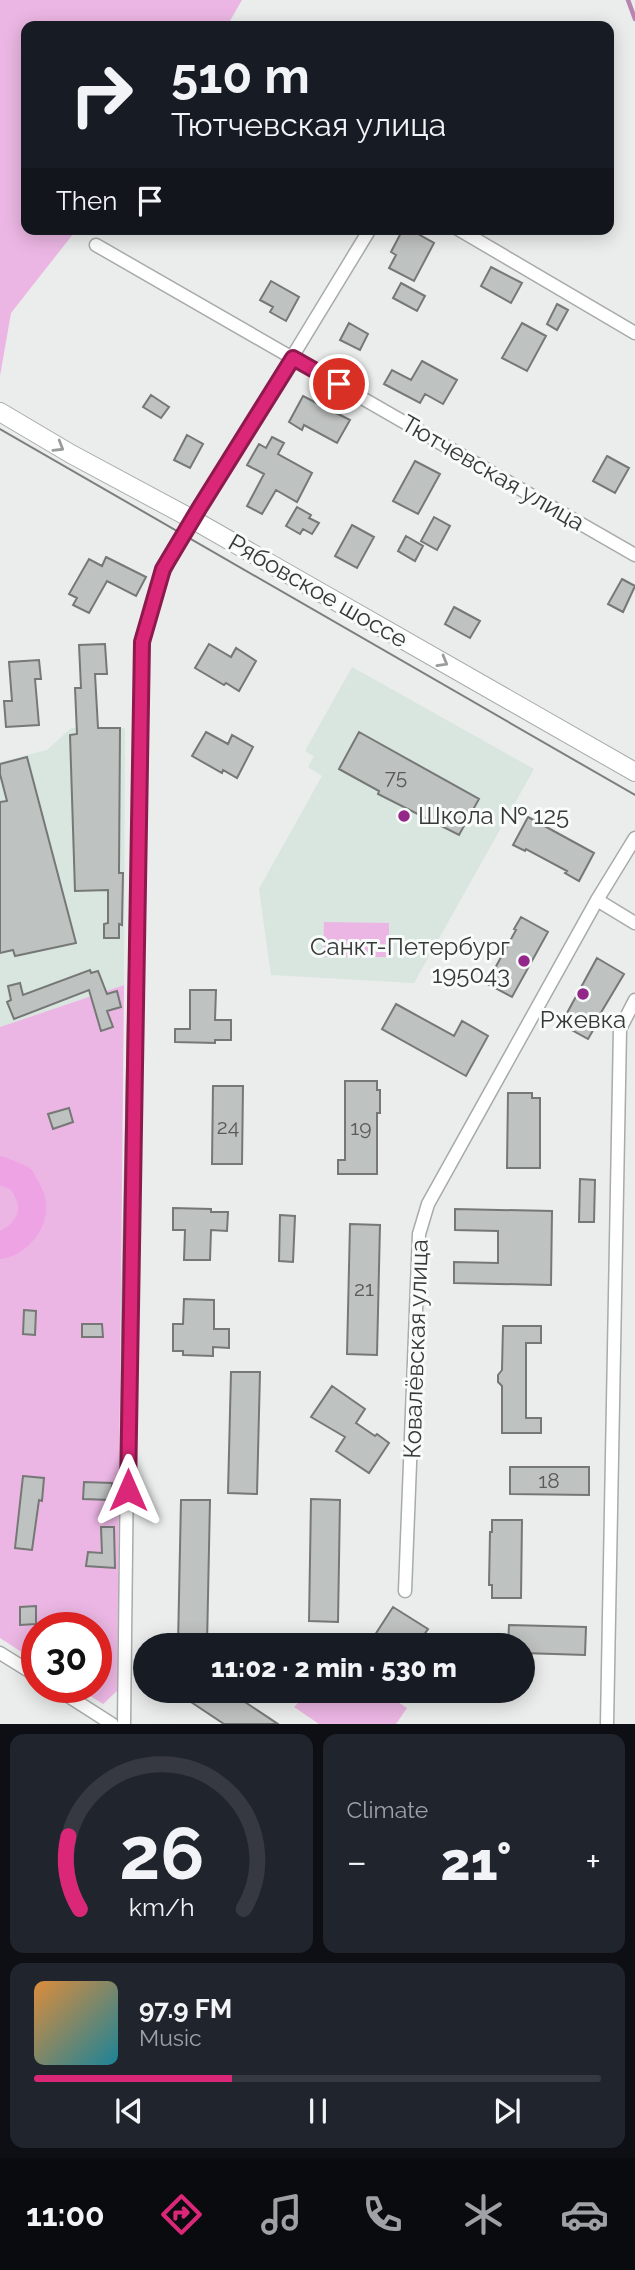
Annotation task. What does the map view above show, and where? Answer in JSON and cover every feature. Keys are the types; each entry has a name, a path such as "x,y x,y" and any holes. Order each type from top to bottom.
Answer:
{"main road":[{"name":"Рябовское шоссе","path":"0,412 635,772"}],"street":[{"path":"124,1724 142,642 163,569 366,235"},
{"path":"468,235 635,333"},
{"name":"Тютчевская улица","path":"96,245 635,555"},
{"name":"Ковалёвская улица","path":"405,1591 419,1234 428,1204 635,838"},
{"path":"597,901 635,923"},
{"path":"607,1724 620,1029 635,1000"},
{"path":"0,1653 21,1666"},
{"path":"79,1703 110,1723"}],"shaded area":[{"path":"0,0 242,0 230,21 21,21 21,235 72,235 11,313 0,376"},
{"name":"Школа № 125","path":"352,667 534,769 414,983 271,975 259,889 322,776 308,767 314,756 305,751"},
{"path":"71,728 125,728 124,985 0,1027 0,762 47,750"},
{"path":"324,922 389,923 389,957 323,957"},
{"path":"124,985 117,1691 112,1696 112,1612 21,1612 21,1652 0,1638 0,1027"},
{"path":"298,1703 399,1703 407,1708 396,1724 319,1724 294,1707"}],"building":[{"path":"400,235 420,235 434,243 414,281 389,268 396,255 391,252"},
{"path":"491,267 522,283 511,303 481,286"},
{"path":"271,281 299,297 286,321 270,312 273,307 260,300"},
{"path":"401,283 425,296 417,311 393,298"},
{"path":"557,304 568,310 557,330 547,324"},
{"path":"349,323 368,334 360,350 340,340"},
{"path":"522,323 546,336 527,371 502,358"},
{"path":"422,361 457,380 443,404 425,394 420,403 384,384 392,370 411,380"},
{"path":"151,395 169,407 161,418 143,407"},
{"path":"303,396 350,420 337,443 304,425 302,430 289,422"},
{"path":"187,435 203,444 190,468 174,460"},
{"path":"272,437 284,443 278,454 312,473 297,502 276,490 262,514 247,506 264,474 247,465 259,444 266,448"},
{"path":"607,456 629,468 615,493 593,481"},
{"path":"415,461 440,474 418,514 393,501"},
{"path":"297,507 319,523 312,534 303,529 300,534 286,526"},
{"path":"434,517 450,526 437,550 421,541"},
{"path":"352,525 374,537 357,568 335,556"},
{"path":"406,536 423,546 415,561 398,551"},
{"path":"106,557 146,577 136,596 107,581 89,613 73,605 77,598 69,594 89,559 102,566"},
{"path":"622,579 635,586 623,612 608,604"},
{"path":"454,607 480,621 470,638 445,624"},
{"path":"105,644 107,674 95,674 98,728 120,728 119,873 123,873 122,925 119,924 119,938 104,938 104,924 108,923 108,890 75,891 70,735 77,734 75,688 81,688 79,645"},
{"path":"209,644 231,657 236,648 256,661 239,691 195,668"},
{"path":"39,660 41,679 35,679 39,725 6,727 4,701 12,701 9,662"},
{"path":"206,732 228,744 232,735 253,747 237,778 192,756"},
{"path":"359,732 479,799 459,835 378,794 379,791 339,769"},
{"path":"27,757 76,943 15,956 13,950 0,953 0,802 7,801 0,764"},
{"path":"528,817 594,853 579,881 565,873 567,871 513,845"},
{"path":"521,917 548,932 512,997 484,982 492,969 494,970"},
{"path":"597,958 624,974 588,1039 561,1024"},
{"path":"90,970 91,973 98,971 107,994 117,991 121,1007 107,1011 113,1027 101,1031 89,990 14,1019 7,1002 11,1000 8,986 20,983 23,995"},
{"path":"190,990 216,990 215,1020 231,1020 231,1040 215,1040 215,1043 175,1042 175,1029 190,1029"},
{"path":"396,1004 454,1036 462,1021 488,1036 466,1076 382,1029"},
{"path":"345,1081 377,1081 377,1090 380,1090 380,1113 377,1113 377,1174 338,1174 338,1160 345,1160"},
{"path":"213,1086 243,1086 242,1164 212,1164"},
{"path":"508,1093 532,1093 532,1098 540,1098 540,1168 507,1168"},
{"path":"69,1108 73,1122 53,1129 48,1114"},
{"path":"580,1179 595,1180 594,1222 579,1222"},
{"path":"173,1208 228,1212 227,1231 211,1230 210,1260 184,1260 185,1230 173,1230"},
{"path":"455,1209 552,1211 551,1285 454,1283 454,1262 498,1263 498,1231 455,1230"},
{"path":"280,1215 295,1216 293,1262 279,1261"},
{"path":"350,1224 380,1225 377,1355 347,1354"},
{"path":"184,1299 214,1300 214,1329 229,1329 229,1348 213,1347 213,1356 183,1355 183,1351 173,1351 173,1324 183,1324"},
{"path":"24,1310 36,1311 35,1335 23,1334"},
{"path":"82,1324 102,1324 103,1337 82,1337"},
{"path":"503,1326 541,1326 541,1343 526,1343 526,1418 541,1418 541,1433 502,1433 502,1386 498,1382 498,1375 502,1370"},
{"path":"231,1372 260,1372 257,1494 228,1493"},
{"path":"332,1386 365,1409 356,1423 389,1443 369,1473 336,1451 345,1437 311,1417"},
{"path":"510,1467 589,1467 589,1495 510,1494"},
{"path":"23,1476 44,1478 32,1550 15,1548"},
{"path":"84,1482 112,1483 111,1500 83,1499"},
{"path":"311,1499 340,1500 338,1622 309,1621"},
{"path":"181,1500 210,1500 207,1633 178,1633"},
{"path":"492,1520 522,1520 521,1598 492,1598 492,1585 489,1585"},
{"path":"101,1527 114,1527 115,1568 86,1566 88,1552 102,1553"},
{"path":"36,1606 36,1612 21,1612 20,1625 20,1607"},
{"path":"393,1607 428,1629 425,1633 376,1633"},
{"path":"509,1625 586,1627 585,1655 535,1653 535,1633 509,1633"},
{"path":"192,1703 246,1703 278,1724 224,1724"}],"waterway":[{"path":"628,0 635,19"},
{"path":"0,1170 21,1179 30,1196 32,1207 29,1222 20,1234 0,1245"}],"tram line":[{"path":"0,429 635,795"}],"place":[{"name":"Школа № 125","path":"404,816"},
{"name":"Санкт-Петербург 195043","path":"524,961"},
{"name":"Ржевка","path":"583,994"}],"route":[{"path":"128,1490 129,1291 142,642 163,569 293,358 339,384"}]}
